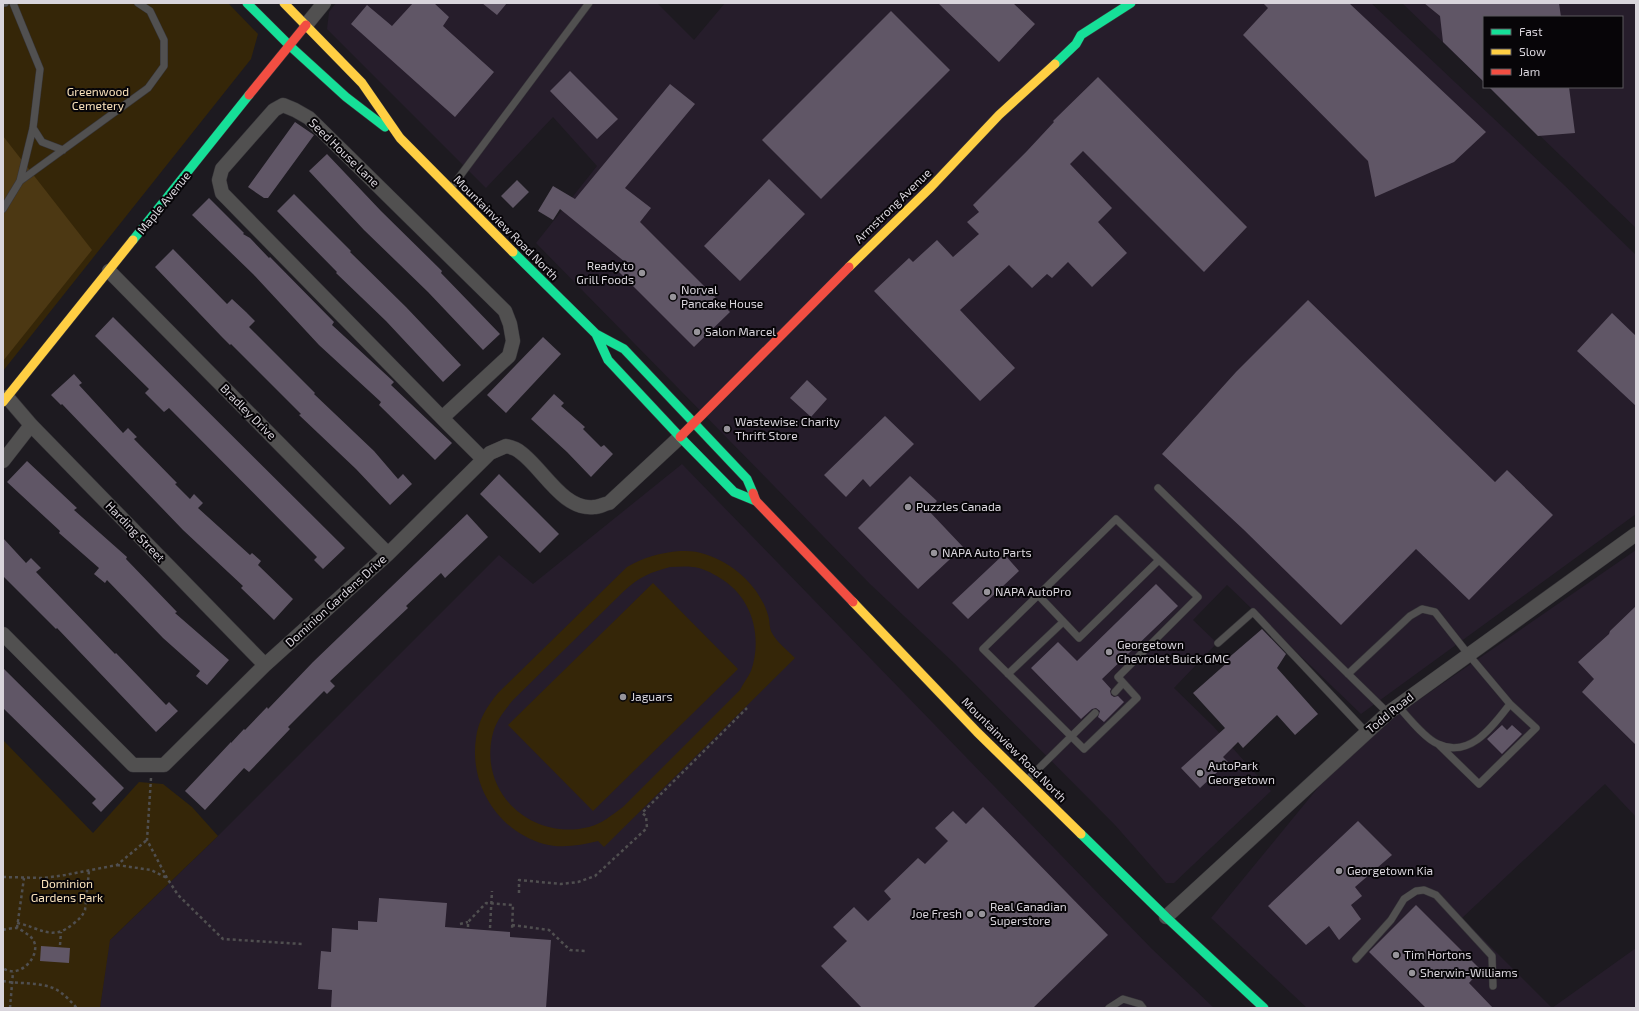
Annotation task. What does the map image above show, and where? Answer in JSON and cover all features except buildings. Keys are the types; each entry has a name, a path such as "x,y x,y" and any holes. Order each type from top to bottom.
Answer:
{"main road":[{"name":"Mountainview Road North","path":"247,3 290,46 346,97 400,138 450,190 596,334 624,349 747,479 756,501 978,732 1166,917 1264,1008"},
{"name":"Mountainview Road North","path":"284,3 362,83 400,138"},
{"name":"Armstrong Avenue","path":"680,437 866,250 931,187 999,115 1076,44 1080,35 1131,3"},
{"name":"Maple Avenue","path":"5,400 306,25"},
{"name":"Mountainview Road North","path":"596,334 608,360 680,437 734,492 756,501"}],"street":[{"name":"Maple Avenue","path":"306,25 324,3"},
{"name":"Seed House Lane","path":"442,418 509,356 513,341 510,324 505,311 309,118 284,105 274,110 222,169 220,180 222,193 442,418 483,459"},
{"name":"Bradley Drive","path":"109,271 388,554"},
{"name":"Harding Street","path":"5,400 265,665"},
{"path":"3,461 31,425"},
{"name":"Dominion Gardens Drive","path":"3,634 133,765 164,765 265,665 388,554 490,453 506,446 520,451 559,491 575,504 585,507 595,507 609,502 680,437"},
{"name":"Todd Road","path":"1166,917 1366,732 1393,709 1636,534"}],"lane":[{"path":"3,209 20,181 33,128 40,70 13,3"},
{"path":"20,181 148,88 164,66 164,40 150,11 138,3"},
{"path":"450,190 589,3"},
{"path":"33,128 42,142 64,150"},
{"path":"1158,488 1348,674 1439,745 1479,784 1536,728 1510,704 1435,612 1422,609 1410,616 1348,674"},
{"path":"1116,519 1198,597 1118,677 1137,698 1084,749 983,649 1038,595 1116,519"},
{"path":"1038,595 1079,638 1159,560"},
{"path":"1218,643 1252,612 1366,732"},
{"path":"1008,674 1063,622"},
{"path":"1114,692 1123,683"},
{"path":"1439,745 1461,747 1474,743 1490,729 1510,704"},
{"path":"1027,780 1095,713"},
{"path":"1356,959 1391,920 1404,899 1416,891 1424,890 1436,895 1492,956 1493,986"},
{"path":"1110,1008 1123,999 1140,1004 1143,1008"}],"path":[{"path":"519,893 519,880 561,884 578,882 596,876 647,828 646,816 642,813 747,708"},
{"path":"152,765 147,840 167,878 178,895 223,939 302,944"},
{"path":"117,865 147,840"},
{"path":"3,877 24,878 65,875 117,865 152,870 167,878"},
{"path":"17,923 30,925 40,931 54,933 61,932 83,915 85,910 89,871"},
{"path":"17,928 24,878"},
{"path":"490,928 492,890"},
{"path":"460,924 468,922 486,903 513,905 512,930"},
{"path":"468,922 468,927"},
{"path":"512,925 549,930 570,950 585,951"},
{"path":"3,930 17,928 32,936 36,946 32,960 24,968 13,972 3,968"},
{"path":"60,945 61,932"},
{"path":"10,1008 13,972"},
{"path":"3,981 43,985 53,988 78,1008"}],"shaded area":[{"path":"336,3 657,3 694,40 725,3 1371,3 1636,255 1636,514 1361,714 1227,585 1193,620 1217,643 1174,688 1213,726 1271,791 1174,883 1166,883 1115,825 955,664 870,584 536,243 597,166 553,117 486,188 327,29 329,12"},
{"path":"1402,3 1636,3 1636,228 1490,88 1623,88 1623,16 1483,16 1483,81"},
{"path":"3,136 92,250 3,361"},
{"path":"682,464 1152,949 1214,1008 100,1008 109,941 218,836 499,555 533,584"},
{"path":"1636,550 1636,817 1605,784 1462,918 1552,1008 1307,1008 1211,918 1321,784 1391,719"},
{"path":"1636,948 1636,1008 1552,1008"}],"green space":[{"name":"Greenwood Cemetery","path":"3,3 228,3 258,34 251,59 3,371"},
{"path":"693,551 701,553 733,568 751,584 758,594 769,617 770,629 774,636 795,658 604,847 598,841 578,845 558,846 544,844 528,838 513,829 500,817 490,804 482,789 477,773 475,756 477,732 484,714 498,693 627,567 646,558 672,552","holes":["670,567 699,568 720,578 731,586 740,596 752,618 755,631 756,644 750,673 740,690 623,807 607,818 598,824 589,827 568,830 549,827 531,820 515,809 503,795 494,778 490,758 493,732 498,722 513,700 624,591 635,582 646,576"]},
{"name":"Jaguars","path":"653,583 738,669 593,811 508,725"},
{"name":"Dominion Gardens Park","path":"3,740 93,833 139,782 163,784 192,807 218,836 110,940 100,1008 3,1008"}],"traffic: fast":[{"path":"247,3 290,46 346,97 385,127"},
{"path":"1055,64 1076,44 1081,35 1131,3"},
{"path":"133,240 249,95"},
{"path":"513,252 596,334 624,349 747,479 753,493"},
{"path":"596,334 608,360 680,437 734,492 756,501"},
{"path":"1081,834 1166,917 1264,1008"}],"traffic: slow":[{"path":"284,3 362,83 400,138 513,252"},
{"path":"849,267 931,187 999,115 1055,64"},
{"path":"3,402 133,240"},
{"path":"853,602 977,732 1081,834"}],"traffic: jam":[{"path":"249,95 306,25"},
{"path":"680,437 849,267"},
{"path":"753,493 756,501 853,602"}],"place":[{"name":"Ready to Grill Foods","path":"642,273"},
{"name":"Norval Pancake House","path":"673,297"},
{"name":"Salon Marcel","path":"697,332"},
{"name":"Wastewise: Charity Thrift Store","path":"727,429"},
{"name":"Puzzles Canada","path":"908,507"},
{"name":"NAPA Auto Parts","path":"934,553"},
{"name":"NAPA AutoPro","path":"987,592"},
{"name":"Georgetown Chevrolet Buick GMC","path":"1109,652"},
{"name":"Jaguars","path":"623,697"},
{"name":"AutoPark Georgetown","path":"1200,773"},
{"name":"Georgetown Kia","path":"1339,871"},
{"name":"Joe Fresh","path":"970,914"},
{"name":"Real Canadian Superstore","path":"982,914"},
{"name":"Tim Hortons","path":"1396,955"},
{"name":"Sherwin-Williams","path":"1412,973"}]}
